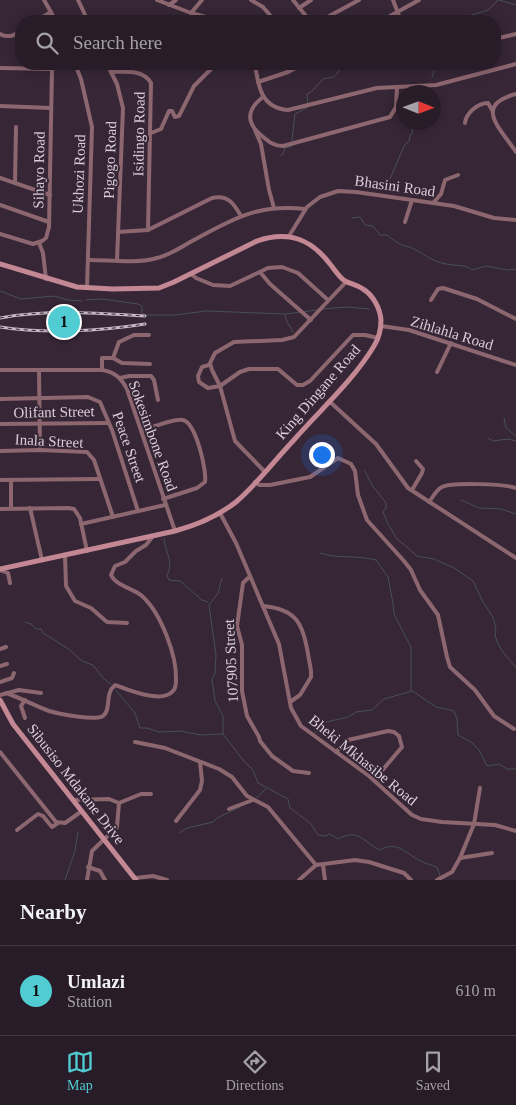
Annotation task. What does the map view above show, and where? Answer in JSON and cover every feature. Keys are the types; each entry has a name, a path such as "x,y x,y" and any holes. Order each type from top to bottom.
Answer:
{"street":[{"path":"44,0 53,15"},
{"path":"78,0 85,15"},
{"path":"157,0 196,15"},
{"path":"169,5 176,0"},
{"path":"192,14 202,0"},
{"path":"251,0 263,7 269,15"},
{"path":"293,0 305,15"},
{"path":"299,8 311,0"},
{"path":"331,15 359,0"},
{"path":"393,0 399,15"},
{"path":"392,15 419,0"},
{"path":"46,15 51,12"},
{"path":"0,34 4,36 15,34"},
{"path":"501,38 516,34"},
{"path":"501,68 516,64"},
{"path":"0,68 15,68"},
{"name":"Sihayo Road","path":"39,243 46,238 49,222 52,70"},
{"name":"Ukhozi Road","path":"77,70 92,127 87,288"},
{"path":"151,133 161,129 169,110 172,111 175,117 179,116 194,86 210,70"},
{"path":"256,70 263,97 278,109 288,110 378,88 396,87"},
{"path":"258,82 292,70"},
{"path":"436,85 493,70"},
{"name":"Isidingo Road","path":"111,72 139,73 150,81 152,95 148,230"},
{"name":"Pigogo Road","path":"111,72 117,84 123,108 117,260"},
{"path":"492,110 498,100 516,94"},
{"path":"263,97 252,108 250,119 260,142 274,208"},
{"path":"465,123 468,114 484,103 488,103 494,118 516,152"},
{"path":"255,130 270,143 284,146 390,116 394,112 396,105"},
{"path":"0,106 51,108"},
{"path":"15,183 16,127"},
{"path":"434,203 440,196 445,180 458,175"},
{"path":"0,178 50,195"},
{"name":"Bhasini Road","path":"289,236 305,210 320,197 338,191 459,207 494,218 516,220"},
{"path":"118,232 148,230 204,202 220,197 231,202 241,216"},
{"path":"405,222 412,200"},
{"path":"0,206 49,222"},
{"path":"88,260 144,260 158,258 241,216 256,211 274,208 305,210"},
{"path":"0,234 33,244 39,243 44,258 46,279"},
{"name":"King Dingane Road","path":"0,264 70,286 113,290 159,288 257,241 271,237 289,236 310,244 319,251 346,282 363,289 373,299 379,312 381,326 378,338 356,371 237,501 220,513 197,524 175,531 0,570"},
{"path":"191,274 199,280 224,287 236,284 260,272 278,266 292,269 328,300"},
{"path":"260,272 270,284 311,320"},
{"path":"346,282 298,333 288,339 234,342 215,353 209,365 201,368 198,376 199,381 208,388 220,386 244,370 274,369 281,370 295,384 303,385 310,382 353,335 360,334 378,338"},
{"path":"431,300 440,288 447,289 477,300 516,319"},
{"name":"Zihlahla Road","path":"381,326 409,330 516,365"},
{"path":"113,358 119,342 134,335 149,335"},
{"path":"436,372 450,344"},
{"path":"102,370 102,358 113,358 122,363 150,364"},
{"path":"209,365 220,386 235,441 264,472"},
{"name":"Sokesimbone Road","path":"0,370 102,370 112,372 120,378 127,389 175,531"},
{"path":"39,370 40,450"},
{"path":"120,378 150,376 154,380 158,400"},
{"name":"Peace Street","path":"0,399 94,399 100,402 103,406 138,511"},
{"path":"329,401 376,444 408,488 516,558"},
{"path":"141,431 181,420 189,424 194,431 206,472 205,482 197,488 164,500"},
{"name":"Olifant Street","path":"0,424 108,423"},
{"name":"Inala Street","path":"0,451 87,452 94,460 112,517"},
{"path":"255,482 259,485 270,486 310,477 338,458 354,467 358,495 367,520 411,570 423,595 438,615 449,664 475,690 494,716 514,729"},
{"path":"412,490 423,469 416,461"},
{"path":"0,480 99,479"},
{"path":"11,480 11,508"},
{"path":"429,502 437,490 444,486 498,484 516,488"},
{"path":"81,524 165,505"},
{"path":"0,508 71,508 78,514 87,550"},
{"path":"30,508 42,560"},
{"name":"Bheki Mkhasibe Road","path":"220,513 236,543 278,644 293,713 301,726 374,780 408,812 416,817 442,822 495,825 516,831"},
{"path":"6,693 56,713 93,718 102,716 106,712 109,692 115,685 156,696 168,695 174,690 177,672 173,653 166,633 154,610 140,595 116,581 112,575 116,566 125,562 136,551 146,545 153,536"},
{"path":"65,555 66,586 75,601 91,608 109,622 127,623"},
{"path":"0,570 8,573 10,583"},
{"name":"107905 Street","path":"250,577 243,583 237,623 242,645 242,691 247,716 260,741 269,753 293,771 309,773"},
{"path":"263,606 275,608 293,615 299,622 304,635 311,677 300,695 290,702"},
{"path":"0,649 6,647"},
{"path":"0,666 7,664"},
{"path":"0,682 12,678 14,673"},
{"path":"0,695 22,690 41,693"},
{"name":"Sibusiso Mdakane Drive","path":"0,700 13,724 136,879"},
{"path":"25,700 21,707 25,718"},
{"path":"336,752 348,740 388,732 397,734 401,738 402,747 374,780"},
{"path":"135,742 165,748 219,769 233,778 253,800 268,807 316,866"},
{"path":"0,752 58,823"},
{"path":"176,821 200,790 202,781 200,762"},
{"path":"438,880 452,872 460,858 474,824 480,788"},
{"path":"74,800 109,799 119,803 141,794 150,794"},
{"path":"230,809 253,800"},
{"path":"87,880 92,851 117,827 119,803"},
{"path":"17,830 38,814 43,816 52,827 58,823 67,822 82,811"},
{"path":"460,858 492,853"},
{"path":"299,880 316,866 364,860 404,873 411,880"},
{"path":"323,865 325,880"},
{"path":"88,867 100,871 106,880"},
{"path":"136,879 153,876 168,880"}],"waterway":[{"path":"472,15 488,10 498,0"},
{"path":"499,0 516,5"},
{"path":"308,103 307,94 314,90 322,80 335,76 339,70"},
{"path":"432,77 434,70"},
{"path":"292,141 295,114 308,107"},
{"path":"390,179 404,146 409,141 412,130"},
{"path":"280,156 285,148 292,146"},
{"path":"352,218 360,217 365,225 373,226 380,235 387,235 398,243 441,263 464,266 472,270 486,266 508,270 516,269"},
{"path":"0,291 21,299 54,296 82,301"},
{"path":"86,300 102,299 138,304 142,306 142,313 144,315 175,315 206,311 285,314 318,310"},
{"path":"322,309 348,307 369,309"},
{"path":"285,315 293,332"},
{"path":"504,418 506,428 516,436"},
{"path":"488,438 493,441 508,439 516,441"},
{"path":"365,471 372,485 386,503 386,508 383,512 397,539 417,556 434,559 454,568 473,581 493,617 498,644 516,668"},
{"path":"461,500 479,508 501,509 516,514"},
{"path":"164,538 170,565 167,576 169,580 180,581 202,600 208,602"},
{"path":"320,553 376,560 388,577 394,614 411,647 411,690 436,707 454,711 457,719 458,735 471,742 479,750 487,766 499,764 507,769 516,769"},
{"path":"222,578 218,593 209,605 216,655 215,673 212,679 215,701 223,716 223,734 253,770 258,783 288,799 290,808 310,823 318,835 325,836 330,834 338,839 356,835 379,850 386,847 397,847 415,858 437,867 440,876"},
{"path":"25,622 31,624 36,629 41,629 43,633 70,650 82,661 93,665 103,678 111,684"},
{"path":"115,689 135,713 140,728 159,732 181,731 200,735 223,734"},
{"path":"315,733 322,723 348,717 356,712 372,710 384,699 412,691"},
{"path":"256,798 266,789"},
{"path":"179,833 187,828 213,822 217,818 240,807"},
{"path":"65,880 75,851 78,832"}],"railway":[{"path":"0,318 36,313 145,316"},
{"path":"0,327 72,331 145,324"}],"place":[{"name":"Umlazi","path":"64,322"}]}
